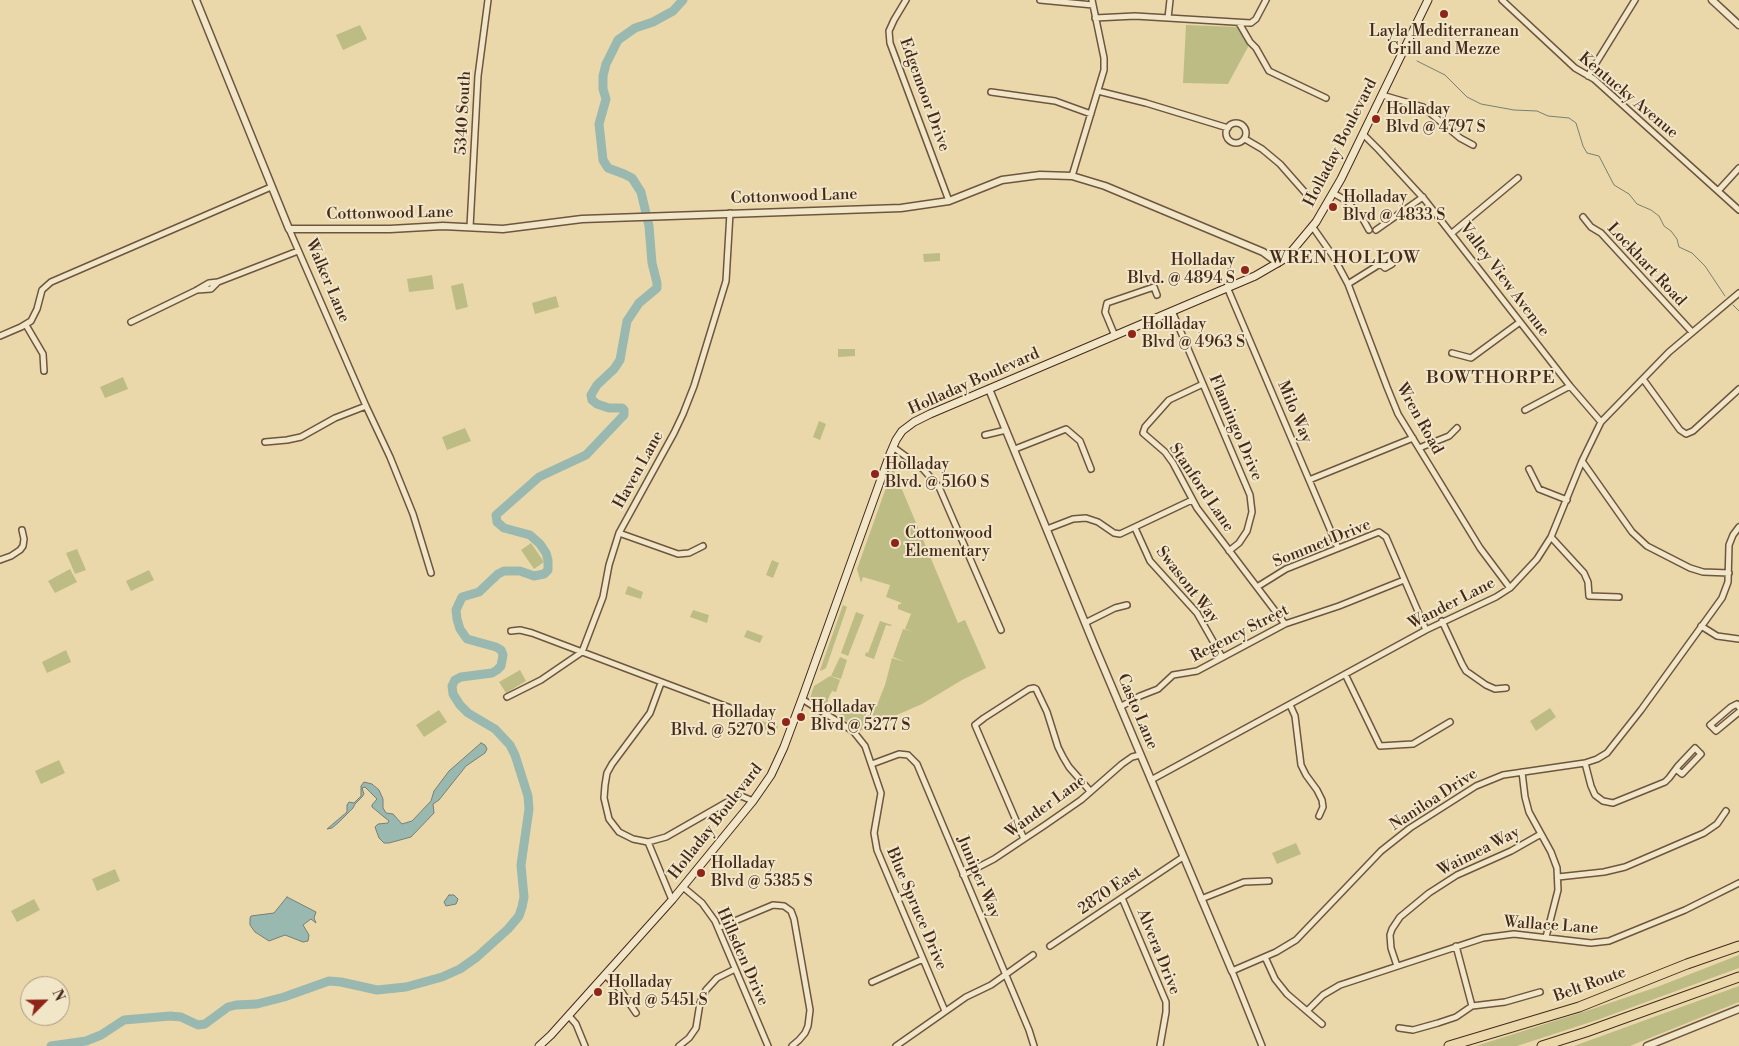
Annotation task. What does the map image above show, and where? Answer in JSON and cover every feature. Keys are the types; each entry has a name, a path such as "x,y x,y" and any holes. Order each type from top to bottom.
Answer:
{"highway":[{"name":"Belt Route","path":"1449,1046 1579,1007 1687,964 1739,946"},
{"path":"1542,1046 1739,977"}],"main road":[{"name":"Holladay Boulevard","path":"540,1046 569,1016 683,887 753,801 777,765 893,447 902,431 914,422 1227,287 1278,263 1293,251 1333,193 1428,0"}],"street":[{"name":"Walker Lane","path":"196,0 298,251 390,457 408,501 431,573"},
{"name":"5340 South","path":"470,227 478,76 488,0"},
{"name":"Edgemoor Drive","path":"906,0 889,32 890,43 949,201"},
{"path":"1040,0 1092,2 1104,62 1104,70 1072,176"},
{"path":"1168,18 1170,0"},
{"path":"1095,18 1135,16 1251,23 1256,19 1266,0"},
{"name":"Kentucky Avenue","path":"1502,0 1575,68 1594,79 1739,210"},
{"path":"1588,76 1635,0"},
{"path":"1712,0 1739,24"},
{"path":"1239,23 1269,71 1326,98"},
{"path":"1098,91 1146,103 1228,128"},
{"path":"991,92 1055,101 1091,114"},
{"path":"1382,95 1423,107 1458,136 1473,145"},
{"path":"1234,124 1242,125 1246,131 1245,139 1239,143 1231,142 1227,136 1228,128 1234,124"},
{"name":"Valley View Avenue","path":"1363,134 1423,197 1570,386 1601,422"},
{"path":"1245,139 1262,149 1280,164 1309,197"},
{"path":"1718,190 1739,168"},
{"name":"Cottonwood Lane","path":"289,229 516,228 582,218 902,208 949,201 989,184 1014,177 1040,174 1072,176 1111,189 1263,252 1278,263"},
{"path":"1452,233 1518,178"},
{"path":"0,336 26,325 34,316 42,290 51,282 271,187"},
{"path":"1333,193 1346,201 1364,221 1369,230"},
{"path":"1376,230 1423,197"},
{"name":"Haven Lane","path":"582,652 603,597 618,533 674,433 689,400 726,281 730,214"},
{"name":"Lockhart Road","path":"1583,217 1601,233 1692,332"},
{"name":"Wren Road","path":"1312,226 1333,256 1348,284 1393,402 1480,548 1510,588"},
{"path":"132,322 209,283 218,282 298,251"},
{"path":"1348,284 1380,264"},
{"path":"1115,336 1105,312 1107,303 1154,287 1157,295"},
{"name":"Milo Way","path":"1227,287 1338,548"},
{"name":"Wander Lane","path":"1151,780 1442,621 1496,597 1510,588 1538,559 1551,537 1582,461 1601,422 1692,332 1739,293"},
{"name":"Flamingo Drive","path":"1172,311 1245,482 1252,504 1251,520 1247,531 1239,543 1229,551"},
{"path":"1452,353 1471,358 1520,322"},
{"path":"26,325 43,354 44,371"},
{"path":"1643,379 1680,430 1686,434 1694,431 1739,389"},
{"name":"Stanford Lane","path":"1203,384 1169,400 1145,427 1143,433 1165,452 1176,468 1192,500 1285,624"},
{"path":"1525,410 1570,386"},
{"name":"Casto Lane","path":"989,389 1262,1046"},
{"path":"265,442 301,437 335,418 366,406"},
{"path":"1419,448 1449,436 1457,428"},
{"path":"1015,449 1066,429 1080,441 1091,468"},
{"path":"985,435 1006,430"},
{"path":"1309,480 1413,438"},
{"path":"893,447 923,469 940,487 1000,630"},
{"path":"1582,461 1632,532 1647,546 1659,554 1697,570 1729,573"},
{"path":"1529,469 1539,489 1567,500"},
{"path":"1047,529 1069,520 1081,518 1098,522 1116,534 1135,528 1192,500"},
{"name":"Naniloa Drive","path":"1232,971 1283,948 1301,936 1366,865 1410,828 1481,783 1503,775 1586,763 1603,756 1615,745 1724,593 1729,573 1729,545 1739,527"},
{"name":"Swasont Way","path":"1135,528 1150,561 1197,613 1222,657"},
{"path":"0,560 16,554 20,550 24,540 22,530"},
{"path":"618,533 678,554 689,553 703,546"},
{"name":"Sommet Drive","path":"1257,587 1286,569 1375,533 1381,533 1386,537 1426,630"},
{"path":"1551,537 1584,573 1588,582 1589,596 1619,597"},
{"name":"Regency Street","path":"1120,707 1158,689 1175,674 1197,671 1285,624 1339,606 1404,580"},
{"path":"1085,623 1114,608 1127,605"},
{"path":"1442,621 1466,671 1486,685 1495,688 1506,688"},
{"path":"1701,626 1720,637 1739,639"},
{"path":"511,631 520,630 749,715"},
{"path":"507,697 540,680 582,652"},
{"path":"1345,674 1380,746 1404,745 1416,742 1450,722"},
{"path":"661,682 650,714 607,773 604,785 606,808 609,819 614,826 624,836 648,842 666,837 736,797 741,796 753,801"},
{"path":"1024,840 975,725 1024,692 1034,688 1038,691 1047,712 1063,757 1090,792"},
{"name":"Blue Spruce Drive","path":"802,700 856,733 865,746 881,793 874,832 877,850 945,1011"},
{"path":"1290,704 1295,716 1301,765 1322,800 1323,808 1319,816"},
{"path":"1739,707 1737,704 1710,725 1716,731 1739,712"},
{"path":"1586,763 1592,791 1599,799 1607,803 1618,802 1661,784 1669,778 1676,769 1695,748 1701,754 1682,774 1676,769"},
{"name":"Juniper Way","path":"872,764 899,754 908,755 915,761 1029,1030 1034,1046"},
{"name":"Wander Lane","path":"963,874 988,863 1024,840 1070,808 1122,764 1132,757 1140,755"},
{"path":"1522,772 1528,807 1553,856 1558,877 1557,895 1546,937"},
{"path":"1558,877 1604,872 1625,867 1704,833 1717,824 1726,811"},
{"name":"Waimea Way","path":"1397,966 1391,948 1390,935 1400,917 1429,893 1457,875 1511,851 1541,834"},
{"path":"648,842 672,900"},
{"name":"2870 East","path":"1050,946 1183,857"},
{"path":"1201,899 1244,882 1269,881"},
{"name":"Wallace Lane","path":"1307,1011 1322,995 1336,987 1456,946 1501,934 1520,934 1591,943 1609,941 1685,910 1739,883"},
{"name":"Hillsden Drive","path":"683,887 706,907 718,928 768,1046"},
{"name":"Alvera Drive","path":"1122,898 1166,1002 1160,1046"},
{"path":"718,928 773,905 784,906 791,912 794,919 810,1010 805,1033 792,1046"},
{"path":"1456,946 1472,1006"},
{"path":"896,1046 966,997 987,987 1033,955"},
{"path":"1265,957 1278,983 1293,1000 1322,1024"},
{"path":"872,982 923,959"},
{"path":"679,1046 689,1038 696,1028 700,1003 706,990 717,978 735,969"},
{"path":"605,975 617,986 636,1013"},
{"path":"1399,1028 1413,1030 1456,1017 1472,1006 1510,1001 1540,992"},
{"path":"1647,1046 1739,1009"},
{"path":"569,1016 577,1026 585,1046"}],"shaded area":[{"path":"360,25 367,39 343,50 336,35"},
{"path":"1186,25 1238,27 1249,45 1228,84 1183,83"},
{"path":"940,253 940,261 924,262 923,254"},
{"path":"432,275 434,289 409,292 407,279"},
{"path":"463,283 468,307 456,310 451,286"},
{"path":"556,296 559,307 535,314 532,303"},
{"path":"838,349 855,349 855,356 838,357"},
{"path":"123,377 128,389 105,398 100,387"},
{"path":"819,421 826,424 820,440 813,437"},
{"path":"465,428 471,441 447,450 442,437"},
{"name":"Cottonwood Elementary","path":"893,468 958,623 965,620 986,668 922,704 860,731 838,715 857,711 857,714 861,713 863,715 877,705 885,685 892,658 905,662 893,657 903,629 914,632 905,629 911,614 898,609 898,605 902,603 886,597 890,585 863,577 861,583 857,569"},
{"path":"531,543 544,562 534,569 521,550"},
{"path":"77,549 86,570 75,574 66,553"},
{"path":"772,560 779,563 773,578 766,575"},
{"path":"70,569 77,582 55,593 48,581"},
{"path":"149,570 154,580 131,591 126,581"},
{"path":"628,586 643,592 641,599 625,594"},
{"path":"843,605 847,607 826,668 821,671 820,670"},
{"path":"693,610 709,615 707,623 690,617"},
{"path":"856,612 864,615 848,656 841,653"},
{"path":"880,621 892,625 886,625 874,659 865,656 866,652 868,653"},
{"path":"747,630 763,636 760,643 744,637"},
{"path":"66,650 71,662 47,673 42,662"},
{"path":"840,657 847,660 841,679 831,676"},
{"path":"520,670 526,681 506,693 499,682"},
{"path":"830,676 840,680 836,692 832,691 828,699 828,703 837,706 831,711 810,698 814,686"},
{"path":"1550,708 1556,717 1536,731 1530,721"},
{"path":"439,710 447,722 424,737 416,725"},
{"path":"762,721 778,726 776,733 760,728"},
{"path":"59,760 65,773 41,784 35,771"},
{"path":"1296,843 1301,854 1277,864 1272,853"},
{"path":"115,869 120,881 97,891 92,879"},
{"path":"34,899 40,910 17,922 11,911"},
{"path":"1739,955 1739,968 1597,1020 1517,1046 1476,1046 1657,987"},
{"path":"1739,986 1739,1002 1630,1046 1574,1046"}],"water":[{"path":"481,743 487,749 485,753 466,766 439,800 433,804 434,813 411,837 389,843 384,843 379,838 375,827 378,824 388,823 389,821 372,807 377,799 365,787 362,788 364,794 353,808 332,828 327,829 347,812 349,802 354,803 361,796 361,786 364,782 372,784 379,790 386,813 393,814 402,824 412,821 431,801 434,791 449,771"},
{"path":"449,895 454,895 458,899 456,904 446,906 444,902"},
{"path":"287,897 316,912 314,918 316,923 311,919 303,925 309,935 308,941 303,942 285,935 269,941 255,932 250,925 251,916 274,913"}],"waterway":[{"path":"51,1046 86,1041 101,1035 124,1020 170,1016 181,1017 198,1025 205,1024 228,1007 257,1004 284,997 329,981 377,990 406,987 442,977 460,969 477,957 508,929 519,916 524,897 521,865 529,809 528,796 510,745 495,729 468,713 460,705 453,694 452,686 455,680 461,677 492,673 497,670 501,666 503,655 501,650 496,647 467,639 460,629 456,610 462,597 479,592 498,574 504,571 520,571 534,576 544,574 548,570 546,553 540,544 530,535 504,528 497,522 496,515 539,477 586,455 624,415 622,408 609,408 597,404 592,400 591,395 597,385 614,369 620,360 627,321 639,303 657,288 657,283 652,263 649,226 641,192 632,178 608,168 603,160 599,124 606,99 603,89 603,76 606,64 618,40 635,28 653,22 673,11 683,0"},
{"path":"1417,61 1445,75 1467,97 1481,104 1514,110 1537,111 1548,116 1569,118 1576,123 1587,153 1599,156 1614,185 1629,194 1637,204 1659,216 1664,226 1677,239 1679,247 1692,253 1705,266 1725,296"},
{"path":"1733,305 1739,311"}],"place":[{"name":"Layla Mediterranean Grill and Mezze","path":"1444,14"},
{"name":"Holladay Blvd @ 4797 S","path":"1376,119"},
{"name":"Holladay Blvd @ 4833 S","path":"1333,207"},
{"name":"Holladay Blvd. @ 4894 S","path":"1245,270"},
{"name":"Holladay Blvd @ 4963 S","path":"1132,334"},
{"name":"Holladay Blvd. @ 5160 S","path":"875,474"},
{"name":"Cottonwood Elementary","path":"895,543"},
{"name":"Holladay Blvd @ 5277 S","path":"801,717"},
{"name":"Holladay Blvd. @ 5270 S","path":"786,722"},
{"name":"Holladay Blvd @ 5385 S","path":"701,873"},
{"name":"Holladay Blvd @ 5451 S","path":"598,992"}],"district":[{"name":"WREN HOLLOW","path":"1345,259"},
{"name":"BOWTHORPE","path":"1491,379"}]}
